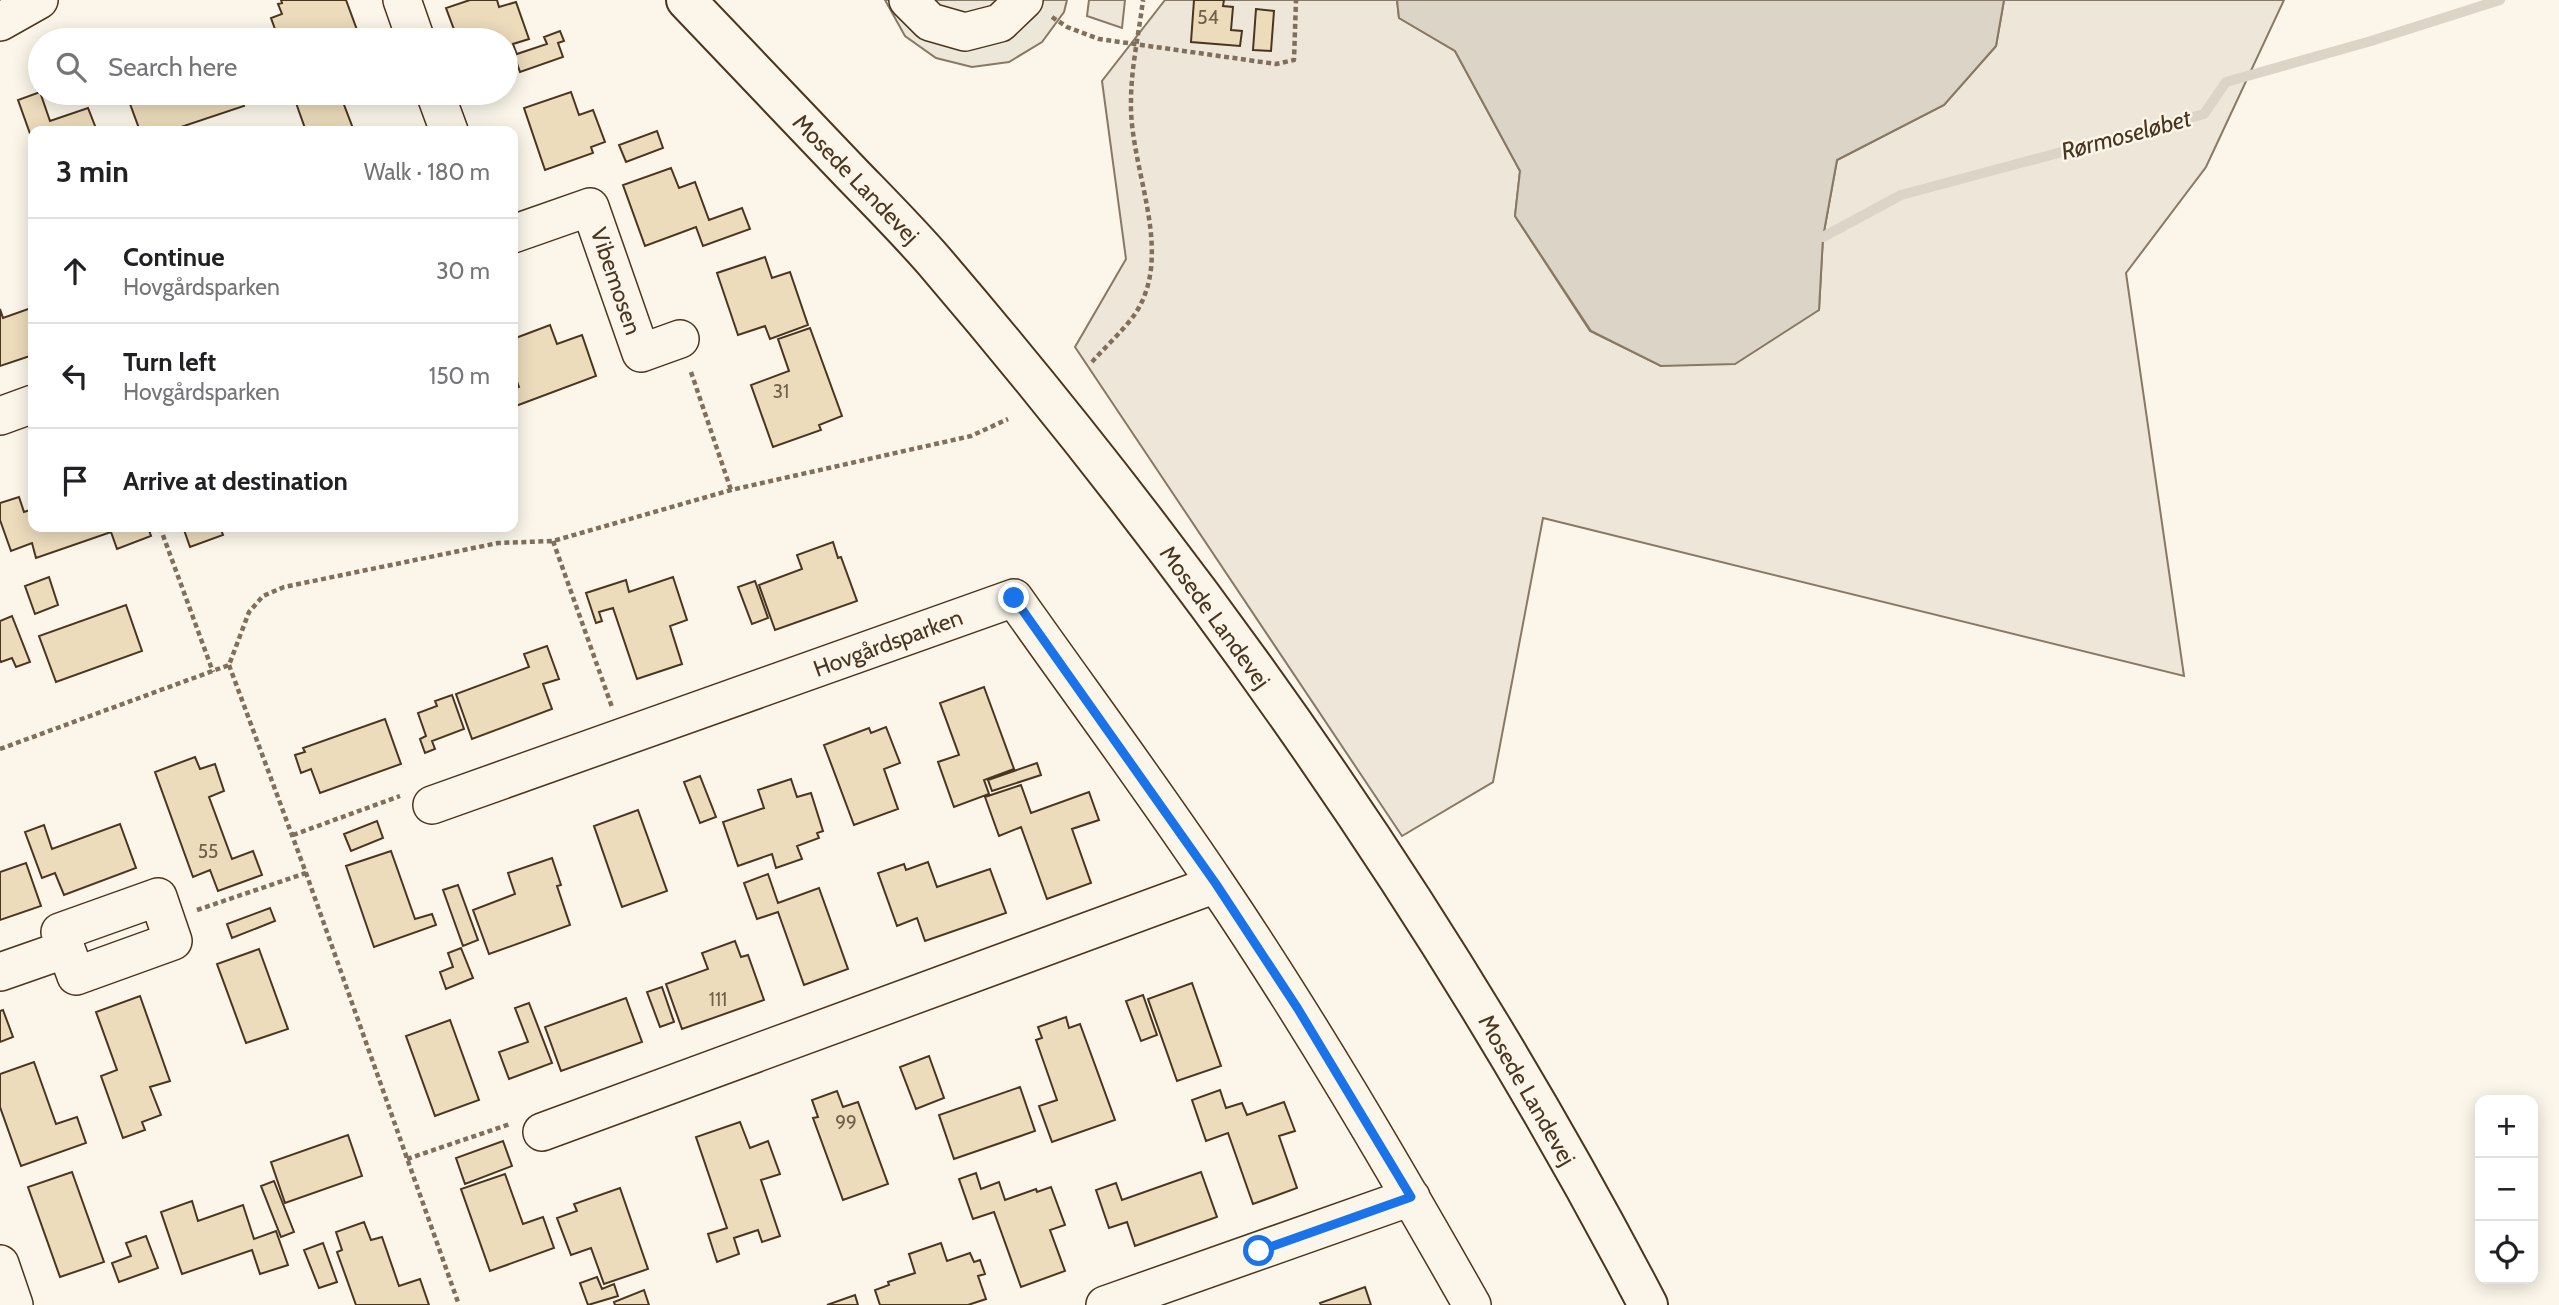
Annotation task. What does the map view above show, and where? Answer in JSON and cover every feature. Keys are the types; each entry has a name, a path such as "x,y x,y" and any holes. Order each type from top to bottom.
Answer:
{"main road":[{"name":"Mosede Landevej","path":"686,0 931,257 1085,443 1230,635 1368,833 1497,1036 1648,1305"}],"street":[{"path":"0,22 38,0"},
{"path":"402,0 412,28"},
{"path":"908,0 930,22 965,32 1000,23 1036,7"},
{"path":"439,105 447,126"},
{"name":"Vibemosen","path":"518,232 590,207 641,353 680,339"},
{"path":"0,416 28,406"},
{"name":"Hovgårdsparken","path":"432,805 1014,598 1216,884 1298,1009 1411,1197 1472,1305"},
{"path":"542,1132 1216,884"},
{"path":"0,972 66,949 76,976 173,941 166,921"},
{"path":"1105,1305 1411,1197"},
{"path":"0,1264 14,1305"}],"path":[{"path":"1092,362 1135,314 1150,282 1153,246 1134,144 1130,101 1143,0"},
{"path":"1036,7 1067,27 1099,39 1276,64 1294,60 1296,0"},
{"path":"680,339 731,490"},
{"path":"459,1305 293,835 229,665 249,612 263,596 284,587 498,543 553,541 731,490 971,436 1008,419"},
{"path":"162,532 213,672"},
{"path":"553,541 622,737"},
{"path":"0,749 229,665"},
{"path":"293,835 409,793 432,805"},
{"path":"166,921 306,873"},
{"path":"407,1159 521,1120 542,1132"}],"shaded area":[{"path":"885,0 1067,0 1064,12 1042,42 1009,62 972,67 936,58 905,36"},
{"path":"1089,0 1125,0 1122,28 1087,16"},
{"path":"1165,0 1397,0 1399,18 1455,51 1520,171 1515,216 1590,331 1661,366 1819,310 1823,237 1837,160 1944,105 1996,46 2004,0 2284,0 2206,167 2126,273 2184,676 1543,518 1493,782 1402,836 1075,347 1126,259 1102,81"},
{"path":"1397,0 2004,0 1996,46 1944,105 1837,160 1823,237 1819,310 1735,364 1661,366 1591,331 1515,216 1520,171 1455,51 1399,18"}],"building":[{"path":"281,0 346,0 356,28 275,28 271,18 282,14 278,4 282,3"},
{"path":"470,0 497,0 499,7 516,2 529,39 518,42 518,28 454,28 446,8"},
{"path":"1194,0 1224,0 1223,6 1233,7 1231,30 1242,31 1240,46 1191,42"},
{"path":"1256,9 1274,11 1271,51 1253,50"},
{"path":"560,31 564,41 558,43 563,57 520,72 518,54 547,44 544,37"},
{"path":"571,92 579,115 593,110 605,142 591,147 593,153 545,170 524,108"},
{"path":"28,96 28,105 44,105 50,121 88,108 95,126 28,128 18,100"},
{"path":"130,105 244,106 184,126 138,126"},
{"path":"297,105 344,105 352,126 304,126"},
{"path":"657,131 663,148 626,162 619,145"},
{"path":"671,168 679,188 695,182 709,220 742,208 750,229 703,246 696,227 645,246 623,185"},
{"path":"765,257 772,278 790,272 808,325 770,339 765,326 738,335 717,273"},
{"path":"0,309 3,318 28,309 28,357 0,366"},
{"path":"550,325 557,344 582,335 596,376 518,405 518,337"},
{"path":"810,328 842,416 819,425 821,430 773,447 751,385 789,371 778,339"},
{"path":"19,497 24,512 28,511 28,532 111,532 36,558 32,543 11,551 0,520 0,503"},
{"path":"111,532 150,532 151,536 117,549"},
{"path":"185,532 222,532 223,535 190,547"},
{"path":"833,542 857,601 775,630 759,585 802,569 797,555"},
{"path":"49,577 58,605 35,614 25,586"},
{"path":"673,577 687,620 670,626 682,664 637,679 613,608 599,612 602,621 596,623 586,593 626,580 629,592"},
{"path":"755,581 768,618 752,624 738,587"},
{"path":"126,605 142,651 56,682 39,636"},
{"path":"12,616 30,662 16,667 12,658 1,662 0,660 0,621"},
{"path":"547,646 559,679 543,684 552,709 472,739 456,694 529,667 524,654"},
{"path":"984,687 1014,769 984,780 989,794 954,807 938,762 959,755 940,703"},
{"path":"452,695 464,729 432,741 435,749 425,753 420,739 426,736 418,713 437,706 435,701"},
{"path":"385,719 401,764 320,793 311,769 301,773 295,755 305,752 303,748"},
{"path":"886,727 900,763 884,769 898,809 854,825 824,745 869,728 871,733"},
{"path":"195,757 200,769 215,764 224,791 209,797 232,859 253,851 262,875 218,891 210,870 193,877 155,772"},
{"path":"1037,763 1041,775 992,791 988,780"},
{"path":"700,776 716,817 700,823 684,782"},
{"path":"791,779 797,797 811,793 823,831 817,833 819,838 797,846 802,859 776,868 772,854 738,866 723,822 764,808 758,790"},
{"path":"1021,785 1031,813 1089,792 1099,820 1072,829 1091,883 1047,899 1021,827 999,836 985,797"},
{"path":"638,810 667,891 622,907 594,826"},
{"path":"377,821 383,838 351,851 344,834"},
{"path":"120,824 136,868 64,895 55,873 42,878 25,832 44,825 52,849"},
{"path":"391,851 415,919 432,914 436,925 374,947 346,866"},
{"path":"552,858 561,885 557,886 570,925 489,954 473,910 515,894 508,873"},
{"path":"928,862 937,887 990,869 1006,913 925,941 917,918 897,926 878,873 904,864 906,870"},
{"path":"26,863 41,906 0,920 0,872"},
{"path":"768,874 778,903 819,888 848,969 804,985 778,912 757,919 744,883"},
{"path":"458,885 478,940 463,946 443,890"},
{"path":"270,908 275,921 232,938 227,924"},
{"path":"735,941 741,957 748,955 764,1000 682,1029 666,984 708,969 702,953"},
{"path":"461,948 473,978 446,989 440,972 453,967 448,953"},
{"path":"259,949 288,1029 246,1043 217,964"},
{"path":"1192,983 1221,1066 1177,1081 1148,999"},
{"path":"662,987 674,1022 660,1027 647,992"},
{"path":"1143,995 1157,1035 1141,1041 1126,1001"},
{"path":"140,996 170,1081 150,1087 161,1115 142,1122 145,1130 123,1138 101,1076 117,1070 96,1012"},
{"path":"626,998 642,1042 561,1071 545,1027"},
{"path":"529,1003 552,1063 509,1079 499,1052 528,1042 515,1008"},
{"path":"3,1010 13,1037 0,1042 0,1011"},
{"path":"1066,1017 1069,1028 1080,1024 1115,1120 1052,1142 1039,1106 1057,1100 1036,1040 1042,1038 1038,1027"},
{"path":"450,1020 479,1100 435,1116 406,1036"},
{"path":"929,1056 944,1098 916,1109 900,1067"},
{"path":"34,1062 56,1124 77,1117 86,1143 21,1166 0,1107 0,1074"},
{"path":"1020,1087 1035,1131 954,1159 939,1115"},
{"path":"1220,1090 1226,1108 1242,1103 1247,1115 1284,1102 1295,1131 1279,1136 1297,1188 1253,1204 1228,1133 1206,1141 1192,1100"},
{"path":"837,1091 843,1107 858,1102 888,1184 843,1200 813,1118 818,1117 812,1100"},
{"path":"740,1122 750,1148 768,1141 780,1174 761,1180 780,1236 762,1242 758,1230 734,1238 739,1254 717,1262 708,1234 727,1228 696,1137"},
{"path":"348,1135 362,1176 285,1203 271,1162"},
{"path":"503,1141 512,1166 465,1184 456,1158"},
{"path":"72,1172 104,1262 60,1277 28,1187"},
{"path":"1201,1172 1217,1217 1135,1246 1127,1222 1109,1228 1096,1190 1116,1183 1122,1200"},
{"path":"976,1173 981,1189 999,1182 1005,1200 1036,1189 1037,1192 1051,1187 1065,1225 1050,1230 1065,1271 1021,1287 994,1212 973,1219 959,1179"},
{"path":"505,1174 523,1224 543,1217 554,1248 490,1271 461,1189"},
{"path":"274,1181 294,1232 281,1237 261,1186"},
{"path":"620,1188 648,1269 604,1284 591,1248 571,1255 557,1218 577,1211 574,1204"},
{"path":"192,1201 198,1221 243,1205 254,1239 276,1231 288,1265 260,1274 252,1250 182,1274 161,1212"},
{"path":"364,1222 371,1240 382,1237 399,1286 420,1279 429,1305 356,1305 337,1252 342,1250 336,1232"},
{"path":"146,1236 158,1268 119,1282 112,1263 131,1256 126,1243"},
{"path":"323,1243 337,1282 319,1288 304,1250"},
{"path":"941,1243 947,1261 970,1253 974,1262 980,1260 985,1274 978,1276 986,1299 968,1305 880,1305 875,1290 889,1285 888,1282 915,1273 909,1254"},
{"path":"597,1277 602,1289 614,1284 618,1296 588,1305 580,1283"},
{"path":"1365,1287 1371,1305 1320,1303"},
{"path":"644,1290 649,1305 615,1305 614,1302"},
{"path":"855,1295 858,1305 827,1305"}],"waterway":[{"name":"Rørmoseløbet","path":"1823,237 1901,195 2204,114 2226,82 2371,41 2500,0"}],"route":[{"path":"1014,598 1216,884 1298,1009 1411,1197 1259,1251"}]}
